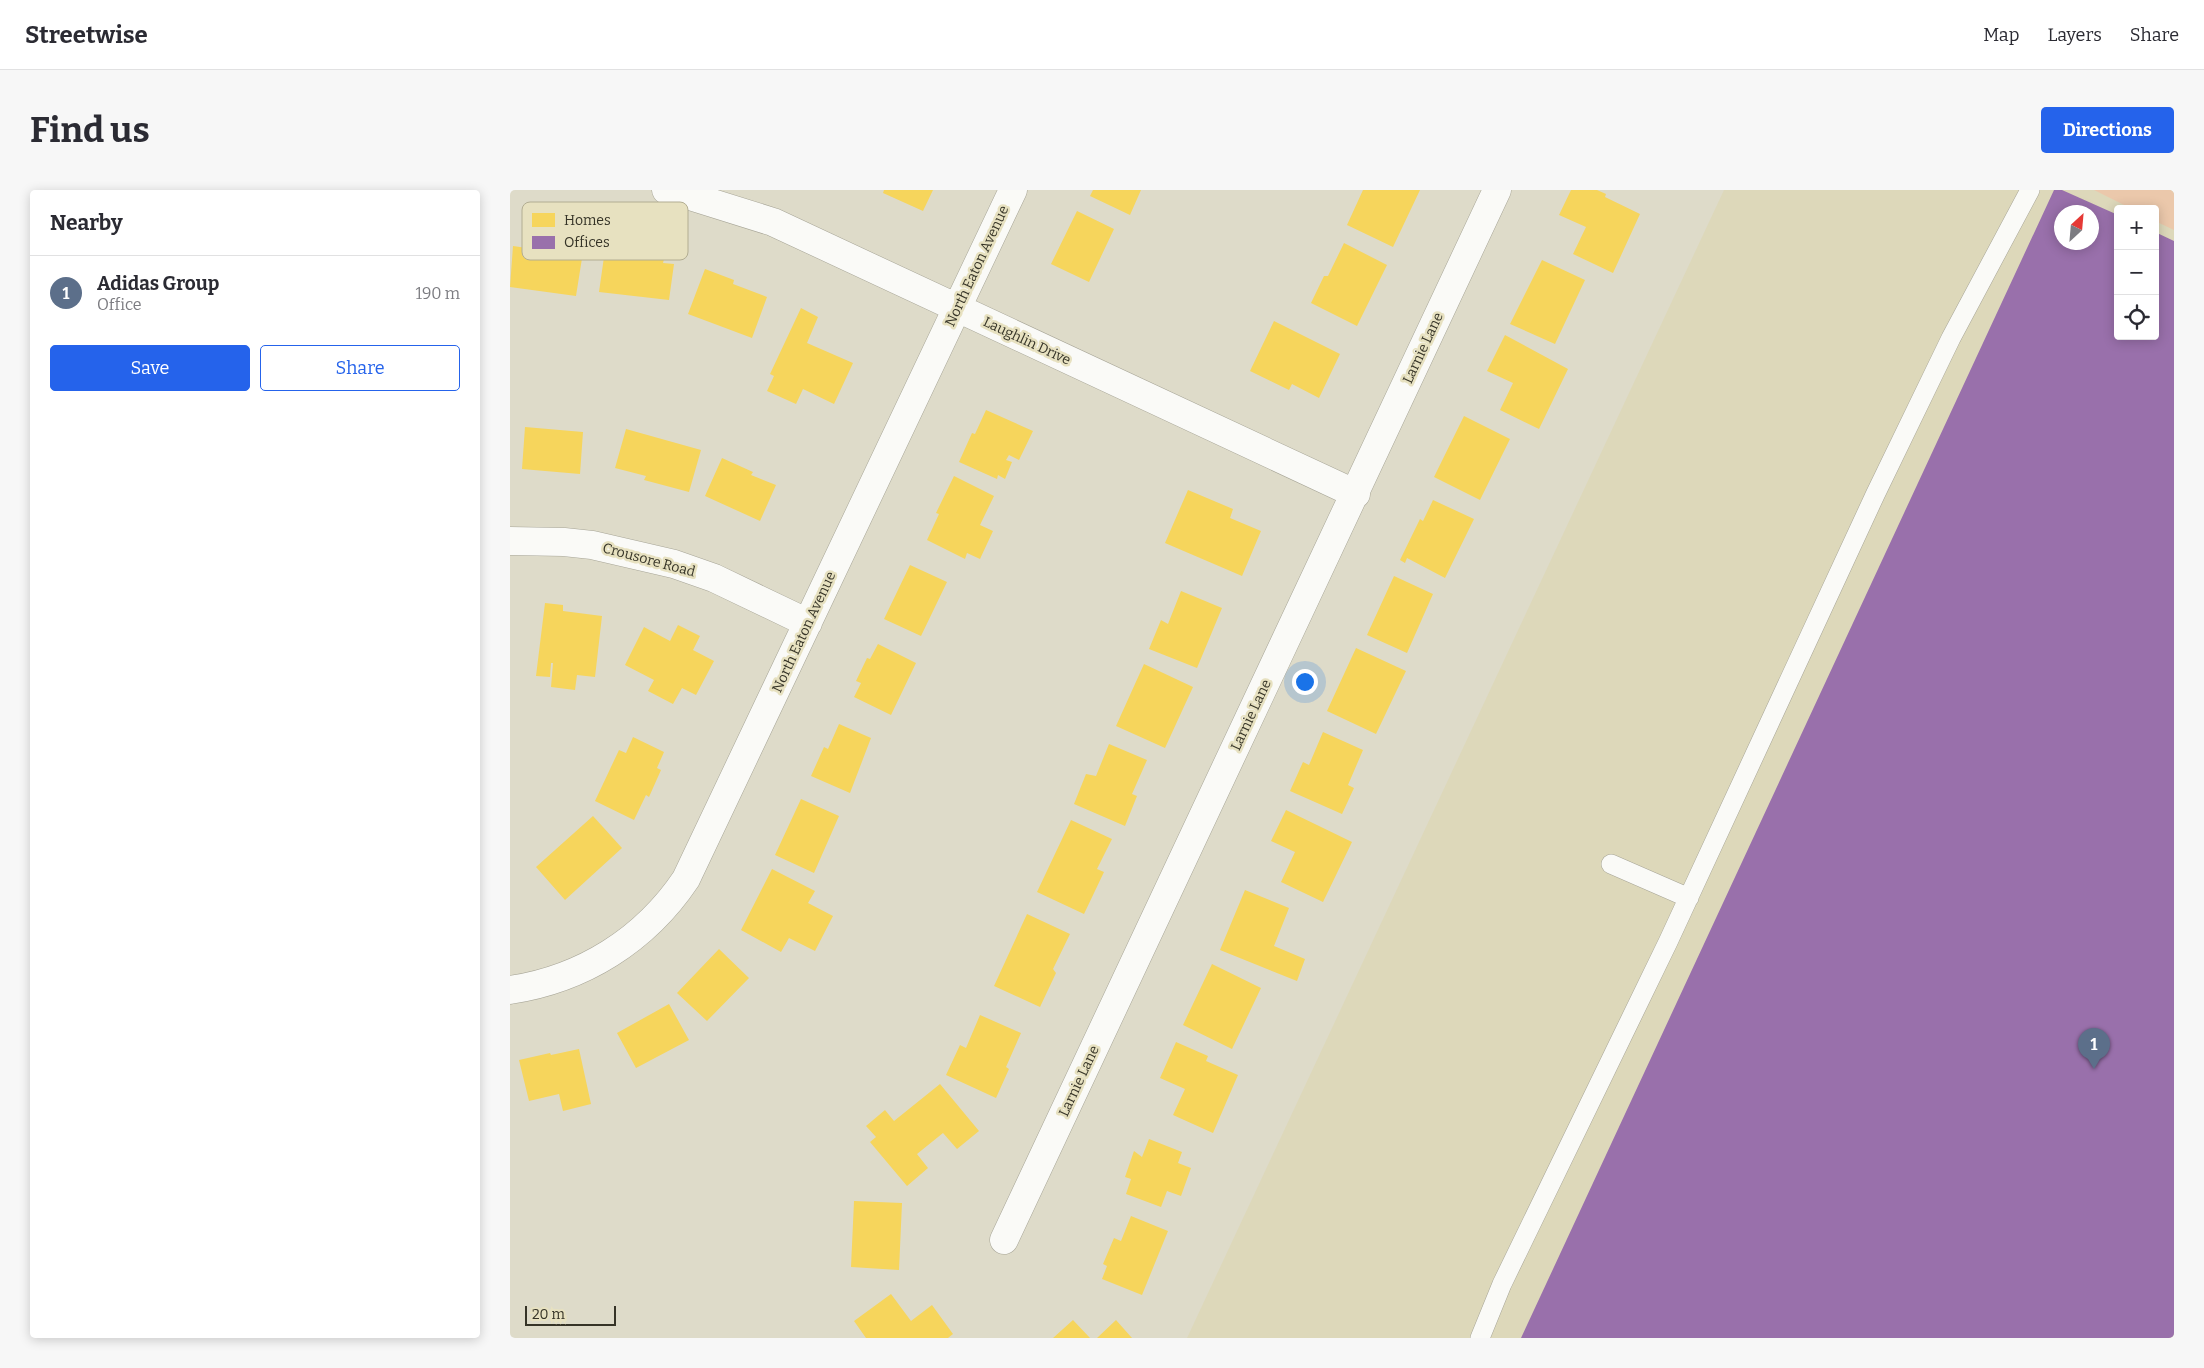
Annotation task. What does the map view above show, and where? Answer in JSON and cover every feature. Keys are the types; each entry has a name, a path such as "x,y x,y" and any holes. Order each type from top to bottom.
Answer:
{"street":[{"name":"Laughlin Drive","path":"666,190 773,222 1356,494"},
{"name":"North Eaton Avenue","path":"510,990 562,977 602,959 638,934 670,901 694,864 1013,190"},
{"name":"Larnie Lane","path":"1004,1240 1356,494 1497,190"},
{"name":"Crousore Road","path":"510,541 564,542 592,545 674,564 714,578 808,623"}],"lane":[{"path":"1480,1338 1502,1284 1689,898 1875,495 1951,338 2030,190"},
{"path":"1611,864 1689,898"}],"shaded area":[{"path":"1724,190 2174,190 2174,1338 1187,1338"},
{"path":"2094,190 2174,190 2174,230 2159,223 2159,205 2124,205"}],"building: Homes":[{"path":"884,190 933,190 923,211 883,193"},
{"path":"1093,190 1141,190 1130,215 1090,196"},
{"path":"1363,190 1420,190 1393,247 1347,225"},
{"path":"1571,190 1597,190 1606,194 1605,197 1640,214 1613,273 1573,254 1586,227 1559,215"},
{"path":"1077,211 1114,229 1089,282 1051,264"},
{"path":"1344,243 1387,265 1357,326 1311,303 1324,276 1328,276"},
{"path":"513,246 522,247 522,260 582,260 576,296 510,287"},
{"path":"604,260 664,260 663,263 674,264 669,300 599,292"},
{"path":"1542,260 1585,280 1555,344 1510,324"},
{"path":"705,269 734,280 733,284 767,297 752,338 688,314"},
{"path":"801,308 818,317 807,343 853,363 834,404 803,389 796,404 767,391 774,376 770,374"},
{"path":"1274,321 1340,354 1319,398 1292,384 1289,390 1250,371"},
{"path":"1505,335 1568,369 1539,429 1500,410 1513,383 1487,371"},
{"path":"986,410 1033,431 1019,460 1009,455 1006,460 1012,462 1005,479 998,475 997,479 959,462 972,433 975,434"},
{"path":"1464,416 1510,439 1480,500 1434,477"},
{"path":"525,427 583,432 580,474 522,469"},
{"path":"626,429 701,450 689,492 644,480 646,476 615,468"},
{"path":"722,458 753,472 751,475 776,485 760,521 705,496"},
{"path":"954,476 994,496 980,525 993,531 980,559 967,553 965,559 927,540 939,514 936,513"},
{"path":"1188,490 1233,509 1230,518 1261,531 1242,576 1165,543"},
{"path":"1433,500 1474,519 1445,578 1407,558 1405,563 1400,560 1420,519 1423,521"},
{"path":"910,565 947,582 921,636 884,619"},
{"path":"1394,576 1433,594 1407,653 1367,635"},
{"path":"1181,591 1222,608 1197,668 1149,649 1161,620 1168,624"},
{"path":"545,603 563,605 563,611 602,616 595,677 577,675 575,690 551,687 553,663 551,663 550,677 536,676"},
{"path":"678,625 700,636 693,650 714,661 696,695 682,688 673,704 648,691 654,680 625,665 644,627 670,641"},
{"path":"878,644 916,663 891,715 854,697 861,683 856,681 867,658 870,659"},
{"path":"1356,648 1406,671 1376,734 1327,711"},
{"path":"1144,664 1193,687 1165,748 1116,726"},
{"path":"839,724 871,738 850,793 811,776 824,747 828,749"},
{"path":"1323,732 1363,750 1348,785 1354,788 1342,814 1290,791 1303,762 1309,765"},
{"path":"633,737 664,752 657,768 661,770 649,797 646,795 634,820 595,801 619,750 626,753"},
{"path":"1109,744 1147,760 1132,794 1137,796 1125,826 1074,804 1086,774 1096,776"},
{"path":"801,799 839,816 814,873 775,855"},
{"path":"1286,810 1352,842 1323,902 1281,882 1295,852 1271,841"},
{"path":"593,816 622,848 565,900 536,867"},
{"path":"1071,820 1112,839 1097,869 1104,872 1084,914 1037,892"},
{"path":"772,869 815,891 808,903 833,916 815,951 789,938 781,952 741,930"},
{"path":"1245,890 1289,908 1274,946 1305,959 1297,981 1220,950"},
{"path":"1027,914 1070,934 1053,969 1056,973 1040,1007 994,986"},
{"path":"719,949 749,978 707,1021 677,993"},
{"path":"1212,964 1261,988 1232,1049 1183,1025"},
{"path":"669,1004 689,1040 636,1068 617,1033"},
{"path":"980,1015 1021,1033 1006,1067 1009,1069 996,1098 946,1075 960,1045 966,1048"},
{"path":"1176,1042 1208,1056 1206,1061 1238,1075 1213,1133 1173,1115 1185,1089 1160,1078"},
{"path":"579,1049 591,1104 563,1111 559,1094 529,1101 519,1060"},
{"path":"940,1084 979,1131 957,1149 943,1133 917,1154 928,1168 907,1186 870,1142 876,1137 866,1126 885,1110 894,1121"},
{"path":"1149,1139 1182,1152 1178,1163 1191,1168 1181,1196 1167,1191 1161,1207 1126,1194 1131,1179 1125,1177 1134,1151 1142,1157"},
{"path":"854,1201 902,1203 899,1270 851,1267"},
{"path":"1131,1216 1168,1231 1142,1295 1102,1279 1107,1266 1103,1264 1114,1238 1121,1241"},
{"path":"891,1294 911,1321 932,1305 953,1334 948,1338 866,1338 854,1321"},
{"path":"1073,1320 1090,1338 1053,1338"},
{"path":"1116,1320 1132,1338 1097,1338"}],"building: Offices":[{"path":"2054,190 2062,190 2096,205 2054,205 2054,250 2099,250 2099,207 2114,213 2114,340 2159,340 2159,234 2174,241 2174,1338 1521,1338"}],"place":[{"name":"Adidas Group","path":"2094,1069"}]}
